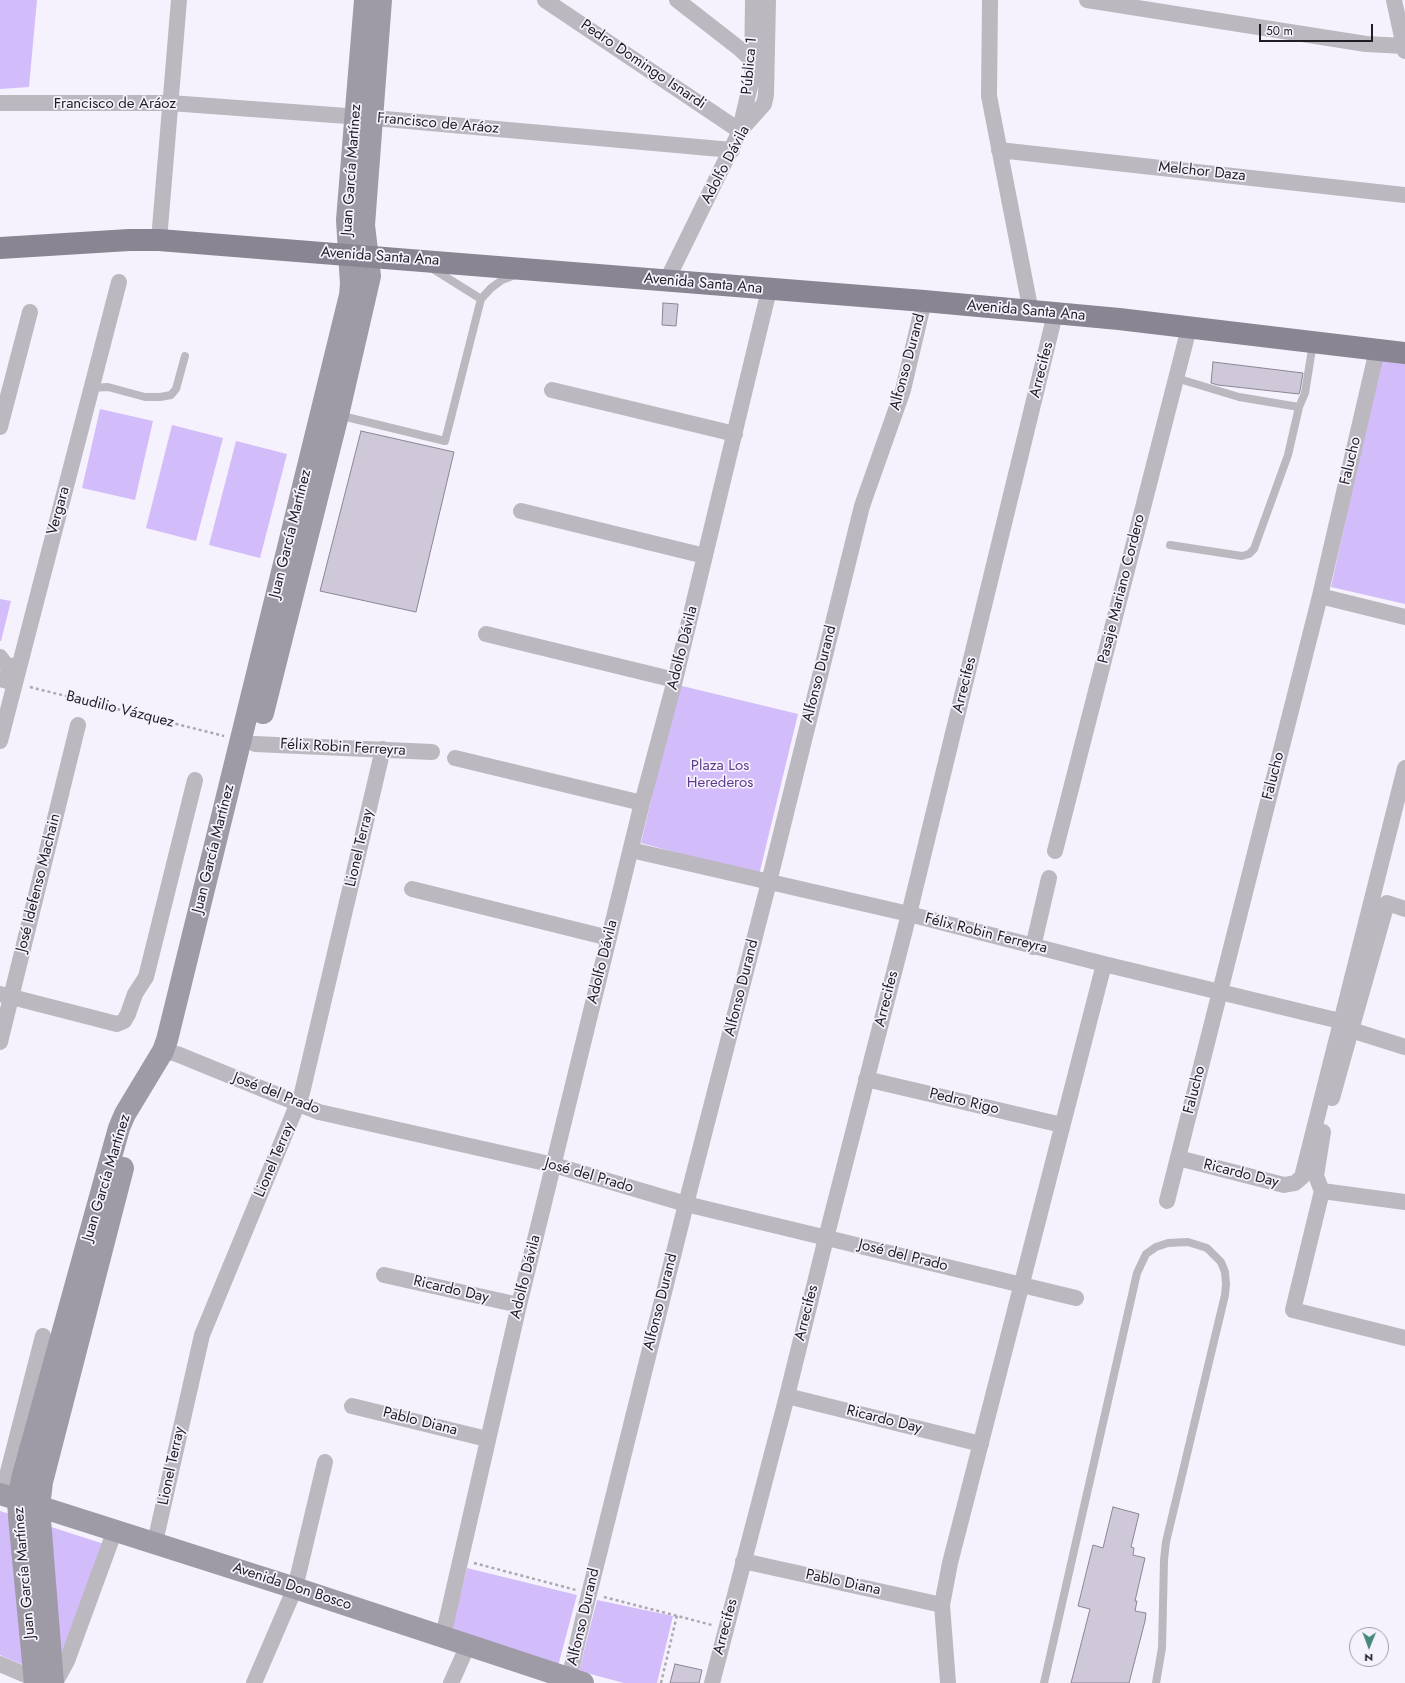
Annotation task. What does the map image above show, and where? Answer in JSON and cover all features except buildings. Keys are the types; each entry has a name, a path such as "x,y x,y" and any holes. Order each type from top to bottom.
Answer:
{"main road":[{"name":"Juan García Martínez","path":"364,0 365,117"},
{"name":"Juan García Martínez","path":"44,1682 39,1507 42,1482 129,1145 141,1114 170,1052 248,742 338,415 368,288 370,276 359,255 347,220 365,117 382,0"},
{"name":"Avenida Santa Ana","path":"0,248 129,240 159,240 534,269 769,290 924,301 1221,330 1405,353"},
{"name":"Juan García Martínez","path":"248,742 350,295 351,284 359,255"},
{"name":"Juan García Martínez","path":"44,1682 7,1497 22,1478 119,1128 125,1114 170,1052"},
{"name":"Avenida Don Bosco","path":"7,1497 155,1542 468,1644 576,1681"}],"street":[{"path":"159,240 179,0"},
{"name":"Pedro Domingo Isnardi","path":"545,0 740,131"},
{"path":"677,0 740,49 753,61"},
{"name":"Pública 1","path":"740,131 752,78 753,0"},
{"name":"Adolfo Dávila","path":"667,280 740,131 764,104 766,95 768,0"},
{"path":"990,0 988,83 999,150 1031,312"},
{"path":"1087,0 1366,44 1404,48 1394,0"},
{"name":"Francisco de Aráoz","path":"0,103 170,103 365,117 732,150"},
{"name":"Melchor Daza","path":"999,150 1405,195"},
{"name":"Vergara","path":"0,741 7,681 18,667 119,282"},
{"name":"Adolfo Dávila","path":"443,1636 487,1439 519,1305 642,803 675,680 769,290"},
{"name":"Alfonso Durand","path":"576,1681 589,1594 686,1204 769,882 862,506 903,390 924,301"},
{"path":"0,428 30,312"},
{"name":"Arrecifes","path":"712,1683 787,1396 909,914 1056,314"},
{"name":"Pasaje Mariano Cordero","path":"1055,851 1189,328"},
{"name":"Falucho","path":"1167,1201 1320,596 1376,350"},
{"path":"552,390 735,434"},
{"path":"521,511 705,556"},
{"path":"1320,596 1405,617"},
{"path":"486,634 675,680"},
{"path":"0,657 6,665 18,667"},
{"name":"José Idefenso Machain","path":"0,1042 6,995 78,725"},
{"name":"Félix Robin Ferreyra","path":"248,742 432,752"},
{"name":"Lionel Terray","path":"155,1542 202,1335 299,1104 383,749"},
{"path":"455,758 642,803"},
{"path":"1404,774 1345,1026 1322,1135 1316,1176 1322,1191 1293,1310 1405,1338"},
{"path":"6,995 117,1024 124,1021 136,994 146,977 195,780"},
{"name":"Félix Robin Ferreyra","path":"631,850 909,914 1345,1026 1405,1047"},
{"path":"1033,947 1049,878"},
{"path":"412,889 609,938"},
{"path":"1345,1026 1386,903 1405,909"},
{"path":"948,1683 942,1605 950,1563 1104,964"},
{"name":"Ricardo Day","path":"1178,1158 1284,1185 1296,1184 1302,1177 1345,1026"},
{"name":"José del Prado","path":"170,1052 318,1112 554,1165 686,1204 1076,1298"},
{"name":"Pedro Rigo","path":"866,1079 1062,1125"},
{"path":"1322,1191 1405,1202"},
{"name":"Ricardo Day","path":"384,1275 519,1305"},
{"path":"7,1497 43,1336"},
{"name":"Ricardo Day","path":"787,1396 980,1444"},
{"name":"Pablo Diana","path":"352,1406 487,1439"},
{"path":"254,1683 295,1588 325,1462"},
{"path":"0,1664 44,1682 67,1661 115,1530"},
{"name":"Pablo Diana","path":"743,1561 942,1605"},
{"path":"451,1683 468,1644"}],"lane":[{"path":"419,260 449,277 481,299"},
{"path":"338,415 445,442 481,299 491,288 502,280 534,269"},
{"path":"1170,545 1242,556 1249,554 1254,549 1288,455 1299,407 1305,393 1313,342"},
{"path":"91,388 108,387 145,397 171,395 176,389 185,356"},
{"path":"1176,378 1239,396 1299,407"},
{"path":"1044,1683 1137,1273 1146,1254 1156,1247 1168,1243 1188,1242 1207,1248 1220,1262 1225,1272 1226,1284 1225,1295 1166,1542 1164,1560 1162,1648 1156,1683"}],"path":[{"name":"Baudilio Vázquez","path":"7,681 248,742"},
{"path":"460,1559 726,1629"},
{"path":"661,1683 677,1615"}],"green space":[{"path":"0,0 37,0 29,87 0,89"},
{"path":"1381,356 1405,359 1405,604 1331,587"},
{"path":"100,409 153,421 135,500 82,488"},
{"path":"172,425 223,438 196,541 146,528"},
{"path":"236,441 287,454 260,558 209,545"},
{"path":"0,599 11,601 1,641 0,641"},
{"name":"Plaza Los Herederos","path":"678,685 798,714 759,875 641,843"},
{"path":"0,1511 19,1517 37,1671 0,1655"},
{"path":"42,1524 104,1544 56,1668"},
{"path":"467,1568 577,1595 558,1666 451,1633"},
{"path":"597,1600 673,1616 657,1683 624,1683 579,1671"}]}
